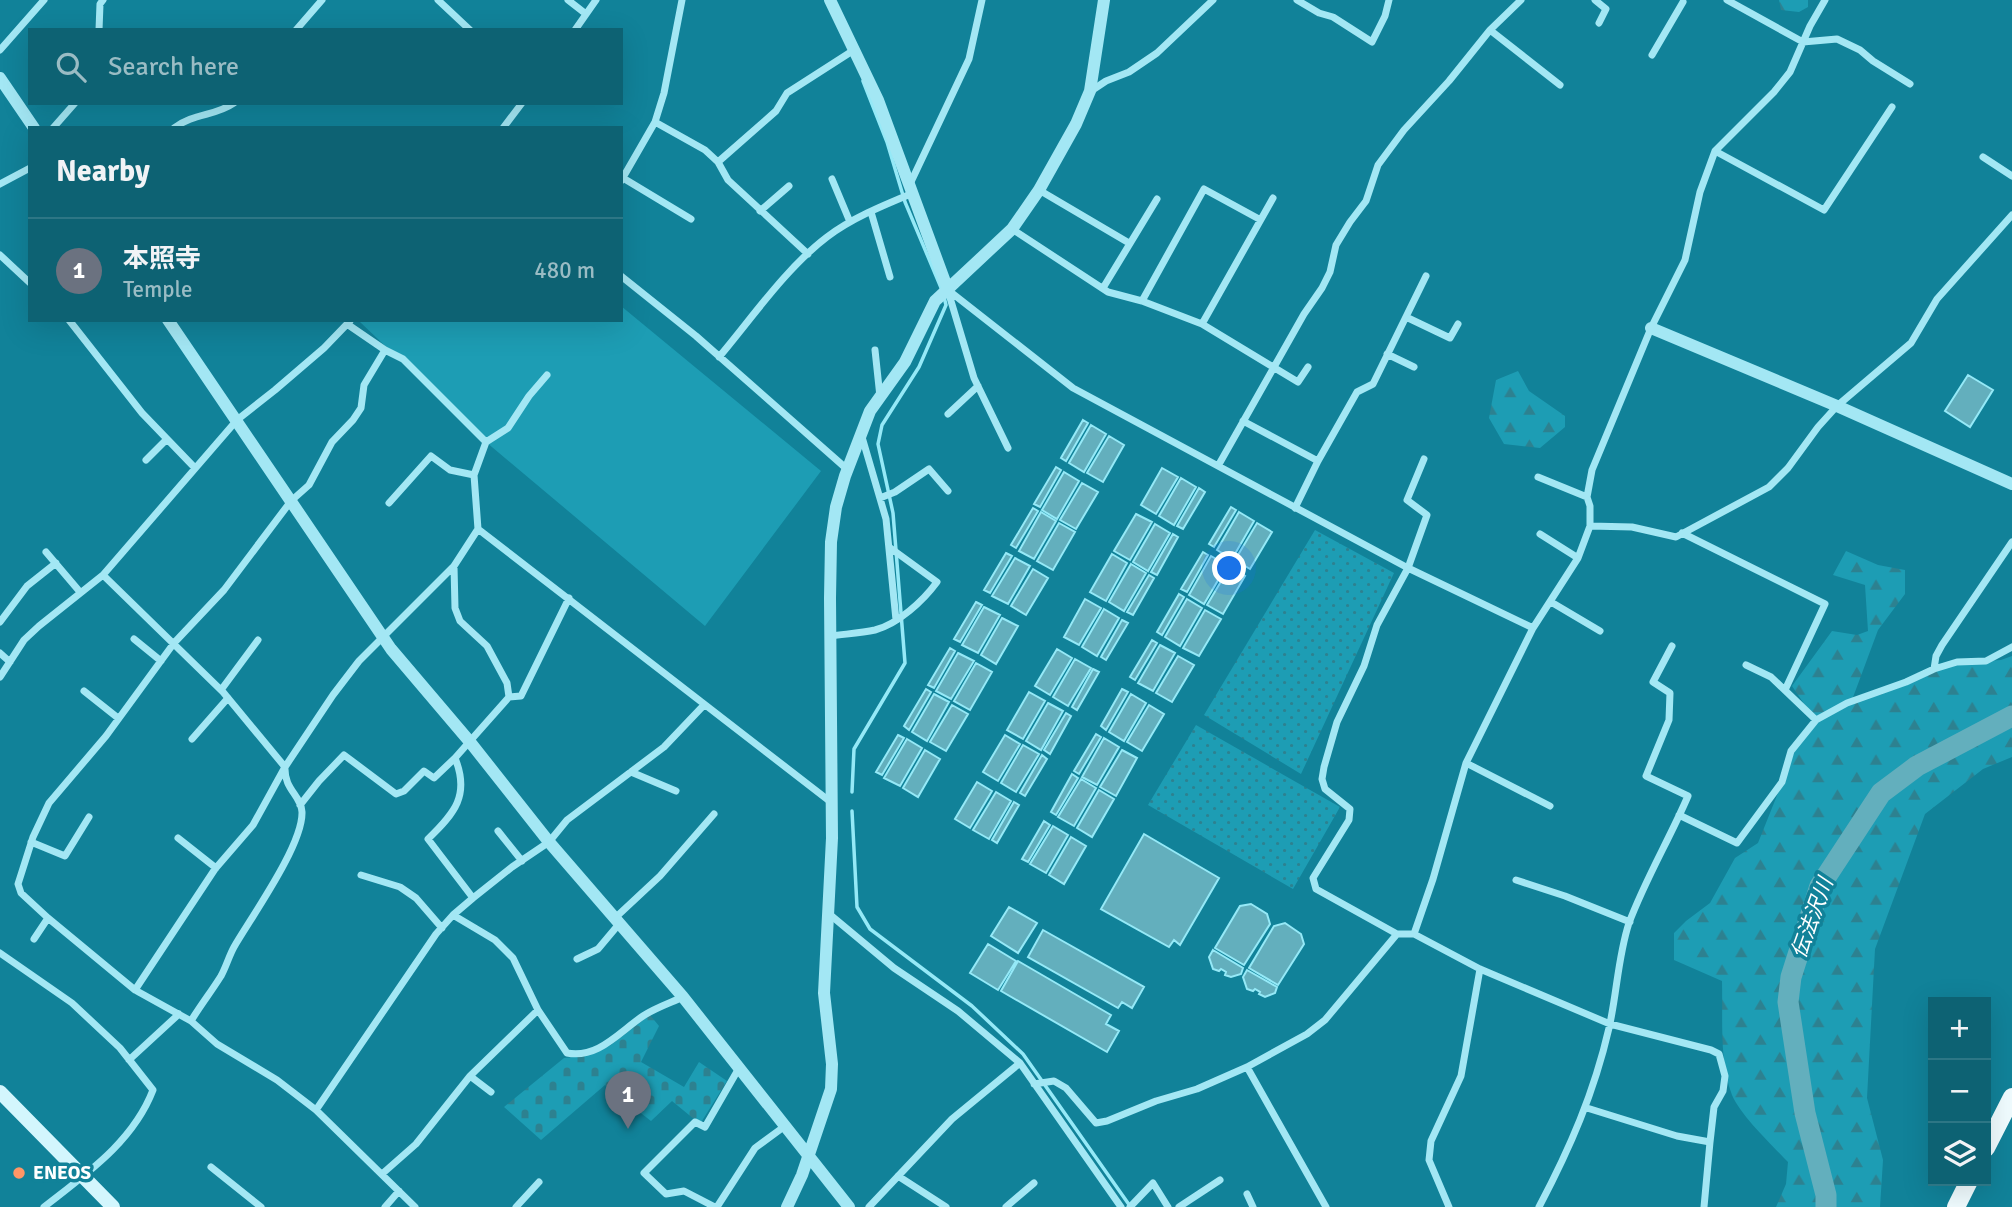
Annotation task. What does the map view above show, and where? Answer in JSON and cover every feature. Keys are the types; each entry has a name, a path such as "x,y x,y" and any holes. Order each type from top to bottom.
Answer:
{"main road":[{"path":"0,1092 113,1207"},
{"path":"1991,1138 2012,1097"},
{"path":"1956,1207 1966,1186"}],"street":[{"path":"0,50 44,0"},
{"path":"298,28 322,0"},
{"path":"438,0 468,28"},
{"path":"568,0 586,14"},
{"path":"576,28 596,0"},
{"path":"623,178 655,122 664,93 682,0"},
{"path":"830,0 878,100 978,386 1008,448"},
{"path":"719,357 808,254 827,237 910,191 969,59 982,0"},
{"path":"787,1207 802,1175 807,1153 831,1088 832,1064 824,993 832,803 831,542 836,507 870,411 905,362 935,301 1012,229 1039,190 1076,124 1090,92 1104,0"},
{"path":"1090,92 1129,72 1157,53 1213,0"},
{"path":"1297,0 1319,13 1333,17 1372,41 1385,16 1389,0"},
{"path":"1218,466 1304,314 1322,288 1330,272 1336,244 1366,201 1378,165 1404,130 1490,30 1521,0"},
{"path":"1595,0 1606,9 1599,23"},
{"path":"1727,0 1803,42 1837,39 1860,50 1910,84"},
{"path":"1414,934 1466,763 1533,628 1578,558 1590,526 1587,497 1592,470 1651,328 1685,260 1700,192 1715,151 1790,72 1825,0"},
{"path":"99,28 100,1"},
{"path":"1652,55 1683,1"},
{"path":"1490,30 1560,85"},
{"path":"718,162 776,111 787,93 854,50"},
{"path":"0,78 33,126"},
{"path":"55,126 73,105"},
{"path":"179,126 204,113 224,110 231,105"},
{"path":"505,126 520,105"},
{"path":"1715,151 1824,210 1892,107"},
{"path":"655,122 705,150 718,162 728,180 808,254"},
{"path":"1983,157 2012,176"},
{"path":"0,184 28,169"},
{"path":"832,179 850,222"},
{"path":"623,181 691,219"},
{"path":"760,211 789,186"},
{"path":"1142,301 1204,189 1259,219"},
{"path":"1039,190 1129,243"},
{"path":"1202,324 1273,198"},
{"path":"1103,288 1157,199"},
{"path":"871,212 890,277"},
{"path":"1590,526 1632,527 1676,537 1769,487 1788,468 1837,405 1911,344 1937,299 2012,215"},
{"path":"1012,229 1103,288 1202,324 1298,382 1308,367"},
{"path":"0,256 28,281"},
{"path":"1295,508 1357,392 1373,384 1426,276"},
{"path":"623,278 848,470"},
{"path":"947,291 1073,388 1408,568 1533,628"},
{"path":"1406,317 1450,338 1458,324"},
{"path":"71,322 142,413 195,468"},
{"path":"169,322 384,639 549,842 683,997 849,1207"},
{"path":"0,677 24,640 103,575 237,420 285,382 349,322 385,350 403,359 486,442"},
{"path":"1651,328 1837,405 2012,484"},
{"path":"385,350 364,385 361,408 353,421 332,442 309,485 291,501 224,590 174,643 74,776 49,803 31,842 18,884 20,893 135,990 191,1021 217,1044 277,1080 316,1110 415,1207"},
{"path":"875,350 880,397"},
{"path":"1387,354 1414,367"},
{"path":"135,990 216,868 253,825 285,767 333,695 359,661 384,639 454,566 478,529 474,475 486,442 508,428 547,375"},
{"path":"948,414 978,386"},
{"path":"1243,421 1318,461"},
{"path":"861,433 886,519 897,619"},
{"path":"146,460 167,439"},
{"path":"389,503 432,456 450,470 474,475"},
{"path":"1424,459 1407,500 1427,515 1408,568 1377,625 1364,666 1337,722 1322,779 1325,789 1350,809 1349,820 1313,878 1316,889 1397,934 1414,934 1480,969 1610,1024 1719,1054 1725,1076 1723,1091 1714,1107 1704,1207"},
{"path":"881,497 895,492 929,470 948,491"},
{"path":"1538,477 1587,497"},
{"path":"478,529 832,803"},
{"path":"1682,533 1825,604 1785,690"},
{"path":"1540,534 1578,558"},
{"path":"1934,669 1936,656 1942,645 2012,542"},
{"path":"831,636 877,629 897,619 937,582 890,548"},
{"path":"46,552 80,592"},
{"path":"0,622 27,586 55,563"},
{"path":"454,566 455,608 460,621 487,646 507,683 509,697"},
{"path":"103,575 228,698 285,767 285,780 302,813 284,866 191,1021"},
{"path":"300,805 344,755 397,794 404,791 424,771 434,778 509,697 521,696 569,598"},
{"path":"1551,602 1600,631"},
{"path":"134,639 161,661"},
{"path":"221,690 258,640"},
{"path":"1539,1207 1587,1108 1610,1024 1630,922 1688,796 1646,776 1669,720 1670,693 1653,682 1672,646"},
{"path":"1679,815 1737,843 1782,782 1791,751 1816,720 1847,703 1934,669 1957,662 1986,661 2012,648"},
{"path":"0,653 10,662"},
{"path":"1746,665 1771,677 1816,720"},
{"path":"84,691 118,718"},
{"path":"192,739 228,698"},
{"path":"316,1110 453,915 549,842 567,820 664,747 704,705"},
{"path":"455,758 463,777 457,806 428,839 473,898"},
{"path":"1466,763 1550,806"},
{"path":"631,772 676,791"},
{"path":"578,959 598,949 617,921 714,814"},
{"path":"31,842 65,856 89,817"},
{"path":"498,831 522,861"},
{"path":"178,838 216,868"},
{"path":"360,875 400,887 416,898 442,928"},
{"path":"1516,880 1630,922"},
{"path":"827,913 894,968 958,1011 1020,1063 1121,1207"},
{"path":"453,915 495,940 513,958 538,1010 567,1053 581,1056 610,1043 644,1015 683,997"},
{"path":"34,939 48,918"},
{"path":"1034,1084 1054,1081 1066,1088 1096,1123 1156,1101 1197,1090 1247,1067 1307,1034 1325,1020 1397,934"},
{"path":"0,953 72,1003 129,1060 153,1090 129,1133 83,1177 44,1207"},
{"path":"1449,1207 1429,1160 1431,1141 1461,1076 1480,969"},
{"path":"382,1174 416,1144 470,1076 538,1010"},
{"path":"129,1060 178,1014"},
{"path":"869,1207 952,1119 1020,1063"},
{"path":"1247,1067 1326,1207"},
{"path":"739,1068 705,1126 695,1122 644,1173 666,1194 684,1191 716,1207 755,1148 785,1126"},
{"path":"470,1076 491,1092"},
{"path":"1587,1108 1678,1136 1710,1142"},
{"path":"211,1167 261,1207"},
{"path":"898,1176 946,1207"},
{"path":"1178,1207 1220,1180"},
{"path":"516,1207 539,1182"},
{"path":"1006,1207 1034,1183"},
{"path":"1130,1207 1153,1183 1168,1207"},
{"path":"385,1207 399,1191"},
{"path":"1247,1194 1253,1207"}],"green space":[{"path":"1779,0 1808,0 1808,7 1799,12 1781,10"},
{"path":"623,308 821,471 705,626 486,442 360,322 623,322"},
{"path":"1518,371 1529,391 1565,416 1565,427 1540,448 1504,444 1489,418 1496,380"},
{"path":"1315,530 1394,573 1301,774 1204,715"},
{"path":"1846,551 1878,565 1905,570 1905,594 1878,630 1852,700 1948,664 2001,660 2012,656 2012,757 1983,769 1925,814 1875,949 1867,1098 1883,1160 1880,1207 1776,1207 1786,1184 1788,1162 1749,1121 1732,1095 1723,1054 1722,981 1674,960 1674,933 1710,903 1735,858 1758,843 1796,748 1815,720 1792,686 1832,631 1857,635 1868,631 1865,585 1833,575"},
{"path":"1196,725 1340,807 1293,889 1148,805"},
{"path":"650,1015 659,1026 641,1062 684,1087 699,1062 727,1081 700,1124 672,1101 651,1121 605,1085 541,1140 504,1107 564,1058 584,1056 611,1045"}],"shaded area":[{"path":"1968,375 1993,390 1970,427 1945,411"},
{"path":"1083,420 1088,423 1066,461 1061,458"},
{"path":"1091,425 1106,434 1084,472 1069,463"},
{"path":"1109,436 1124,445 1103,482 1087,473"},
{"path":"1056,467 1061,470 1040,507 1034,504"},
{"path":"1162,468 1178,477 1156,514 1141,505"},
{"path":"1064,472 1079,481 1057,519 1042,510"},
{"path":"1181,478 1196,487 1174,525 1159,516"},
{"path":"1082,483 1098,492 1076,529 1060,520"},
{"path":"1199,488 1205,492 1183,529 1177,526"},
{"path":"1231,507 1236,510 1214,547 1209,544"},
{"path":"1033,508 1038,511 1016,548 1011,545"},
{"path":"1041,512 1056,521 1034,559 1019,551"},
{"path":"1239,512 1254,521 1232,559 1217,550"},
{"path":"1136,514 1152,522 1130,560 1114,551"},
{"path":"1059,523 1075,532 1053,570 1037,561"},
{"path":"1257,523 1272,532 1250,569 1235,560"},
{"path":"1155,524 1170,533 1148,571 1133,562"},
{"path":"1173,534 1178,537 1157,575 1151,572"},
{"path":"1203,552 1208,555 1187,592 1181,589"},
{"path":"1006,553 1012,556 990,593 984,590"},
{"path":"1112,554 1127,563 1106,601 1090,592"},
{"path":"1211,556 1227,565 1204,604 1189,595"},
{"path":"1015,558 1030,566 1008,604 992,596"},
{"path":"1131,564 1146,573 1124,611 1109,602"},
{"path":"1229,568 1245,576 1223,614 1207,605"},
{"path":"1033,569 1048,578 1026,615 1011,606"},
{"path":"1149,575 1154,578 1133,615 1127,612"},
{"path":"1179,594 1184,597 1162,635 1157,632"},
{"path":"1085,599 1101,608 1079,645 1064,637"},
{"path":"1187,599 1202,608 1180,646 1165,637"},
{"path":"976,602 982,605 960,642 954,639"},
{"path":"984,607 1000,615 978,653 962,645"},
{"path":"1104,609 1119,618 1097,656 1082,647"},
{"path":"1205,610 1221,619 1199,656 1183,648"},
{"path":"1002,618 1018,626 996,664 981,655"},
{"path":"1122,620 1128,623 1106,660 1101,657"},
{"path":"1152,640 1157,643 1135,680 1130,677"},
{"path":"1160,645 1175,653 1153,691 1138,683"},
{"path":"950,648 955,651 934,688 928,685"},
{"path":"1057,649 1072,658 1050,695 1035,686"},
{"path":"958,653 974,661 951,699 936,691"},
{"path":"1178,656 1194,665 1172,702 1156,693"},
{"path":"1075,659 1091,668 1068,706 1053,697"},
{"path":"976,663 992,672 970,710 954,701"},
{"path":"1093,669 1099,672 1077,710 1072,707"},
{"path":"926,689 931,692 909,730 904,726"},
{"path":"1122,689 1128,692 1106,730 1101,726"},
{"path":"1029,692 1045,701 1023,739 1007,730"},
{"path":"934,694 949,702 927,741 912,732"},
{"path":"1131,694 1146,703 1124,741 1109,732"},
{"path":"1048,703 1063,711 1041,750 1026,741"},
{"path":"952,705 968,714 946,751 930,742"},
{"path":"1149,705 1164,714 1142,751 1127,742"},
{"path":"1066,713 1071,716 1050,754 1044,750"},
{"path":"1096,734 1101,737 1079,774 1074,771"},
{"path":"898,735 904,738 882,775 876,772"},
{"path":"1005,735 1020,744 998,781 983,772"},
{"path":"1104,738 1119,747 1097,785 1082,777"},
{"path":"907,739 922,748 900,786 884,778"},
{"path":"1023,745 1039,754 1016,792 1001,783"},
{"path":"925,750 940,759 918,797 903,788"},
{"path":"1122,750 1137,758 1116,796 1100,787"},
{"path":"1042,755 1047,759 1025,796 1020,793"},
{"path":"1072,774 1078,778 1056,815 1051,812"},
{"path":"1081,779 1096,788 1074,826 1058,817"},
{"path":"977,782 992,791 970,828 955,819"},
{"path":"1099,790 1114,799 1092,837 1077,828"},
{"path":"996,792 1011,801 989,839 973,830"},
{"path":"1014,802 1019,805 997,843 992,840"},
{"path":"1044,821 1050,825 1028,862 1022,859"},
{"path":"1053,826 1068,835 1046,873 1030,864"},
{"path":"1144,834 1219,878 1180,945 1174,940 1169,947 1101,909"},
{"path":"1071,837 1086,846 1064,884 1049,875"},
{"path":"1251,904 1267,914 1270,924 1244,965 1215,948 1240,906"},
{"path":"1009,907 1037,923 1018,953 991,936"},
{"path":"1285,923 1301,934 1304,944 1278,985 1249,968 1274,926"},
{"path":"1043,930 1144,987 1132,1008 1122,1002 1118,1008 1028,957"},
{"path":"988,944 1016,961 998,990 970,973"},
{"path":"1213,950 1243,968 1241,974 1231,977 1225,975 1226,972 1221,969 1213,969 1209,957"},
{"path":"1018,961 1111,1015 1106,1024 1119,1031 1107,1052 1001,991"},
{"path":"1247,970 1277,987 1275,993 1265,997 1255,989 1247,989 1243,977"}],"waterway":[{"path":"863,81 887,142 905,202 942,290"},
{"path":"852,792 854,749 905,663 893,513 878,444 882,425 919,367 946,305 944,297"},
{"name":"伝法沢川","path":"1826,1207 1826,1195 1805,1113 1788,1002 1791,977 1820,886 1881,793 1917,766 2012,716"},
{"path":"852,811 857,907 870,929 972,1006 1023,1054 1130,1206"}],"place":[{"name":"本照寺","path":"628,1129"},
{"name":"ENEOS","path":"19,1173"}]}
